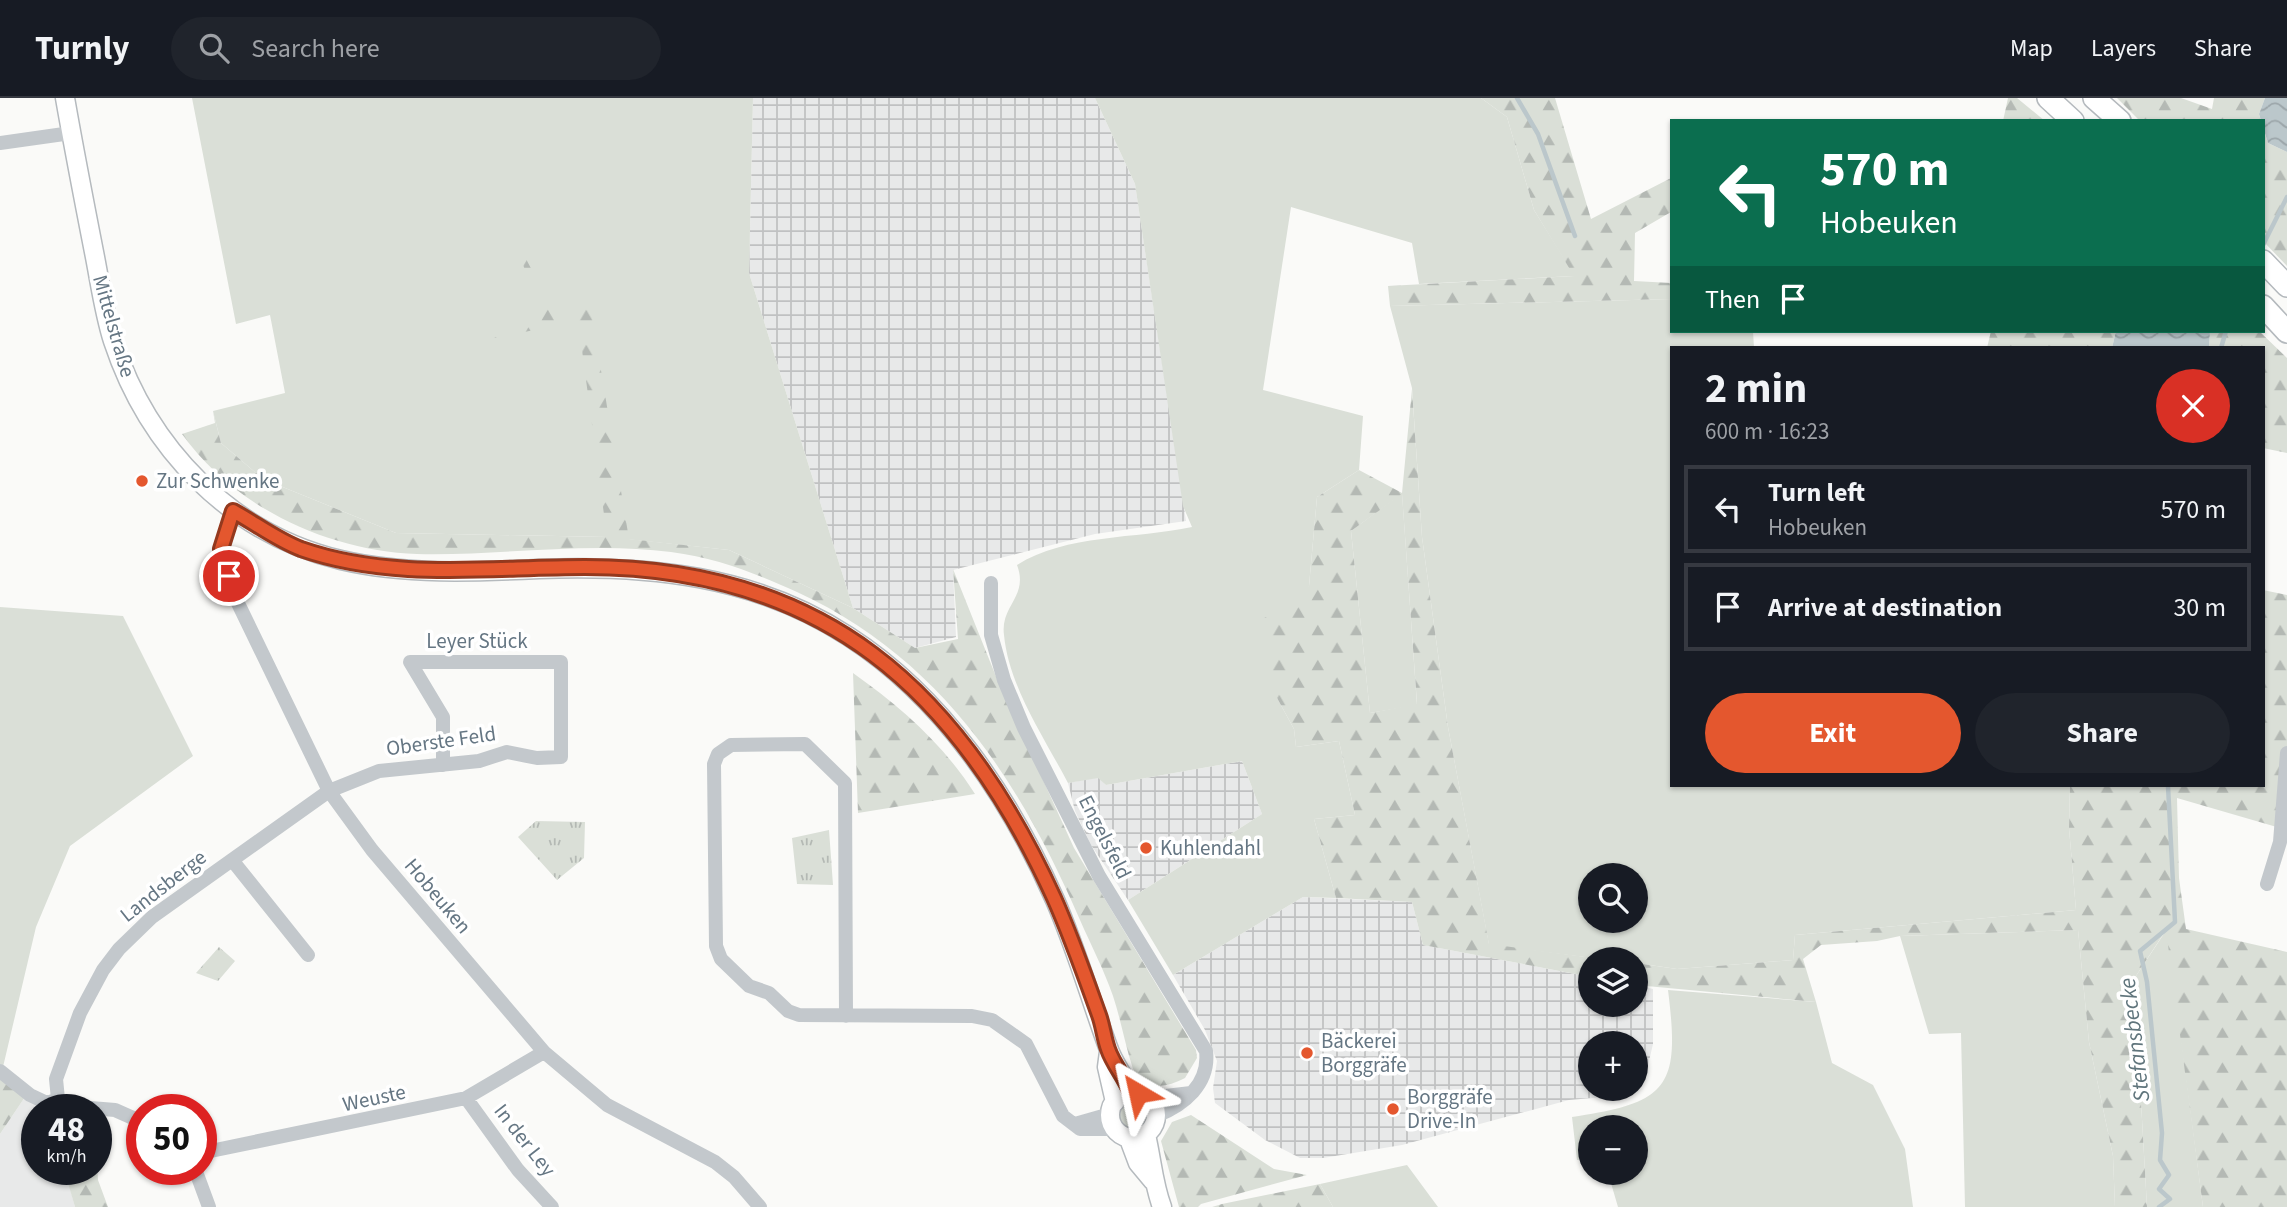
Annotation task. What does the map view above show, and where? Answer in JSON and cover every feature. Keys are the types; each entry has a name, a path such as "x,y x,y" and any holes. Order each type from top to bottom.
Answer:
{"highway":[{"path":"2048,98 2071,119"},
{"path":"2094,98 2118,119"},
{"path":"2265,263 2287,286"},
{"path":"2265,308 2287,332"}],"main road":[{"name":"Mittelstraße","path":"65,98 106,312 133,392 164,444 196,480 233,511 292,545 344,561 427,572 638,568 726,582 772,596 849,636 887,665 923,698 964,744 996,791 1054,899 1099,1016 1109,1052 1122,1071 1130,1091"},
{"name":"Mittelstraße","path":"1109,1052 1107,1066 1122,1124 1153,1160 1153,1181 1162,1207"},
{"path":"1130,1091 1149,1098 1156,1116 1153,1128 1122,1124 1130,1091"}],"street":[{"path":"0,143 71,133"},
{"name":"Hobeuken","path":"233,511 221,549 234,595 330,791 419,908 544,1052 607,1105 715,1162 734,1177 760,1207"},
{"name":"Engelsfeld","path":"991,583 991,635 1004,680 1024,728 1099,876 1206,1051 1206,1074 1191,1093 1172,1110 1156,1116"},
{"name":"Leyer Stück","path":"443,765 443,717 410,662 561,662 562,757"},
{"path":"846,1016 845,783 804,744 731,745 718,754 714,764 718,954 749,986 769,993 793,1014 846,1016 972,1016 992,1020 1026,1044 1058,1109 1074,1124 1122,1124"},
{"name":"Oberste Feld","path":"330,791 379,771 478,761 507,752 537,758 562,757"},
{"path":"2267,884 2280,842 2287,753"},
{"name":"Landsberge","path":"58,1094 56,1079 80,1013 103,970 119,949 152,917 330,791"},
{"name":"Landsberge","path":"232,860 308,956"},
{"name":"Weuste","path":"217,1150 466,1098 544,1052"},
{"path":"0,1071 29,1094"},
{"path":"1149,1098 1191,1093"},
{"name":"In der Ley","path":"466,1098 519,1170 552,1207"},
{"path":"201,1185 209,1207"}],"shaded area":[{"path":"753,98 1095,98 1135,184 1186,521 1095,534 953,570 956,637 915,648 853,608 749,273"},
{"path":"1242,761 1262,814 1128,900 1091,845 1075,811 1068,783 1098,777 1106,785"},
{"path":"1303,897 1412,902 1423,945 1578,975 1578,1017 1648,1017 1648,988 1653,989 1653,1044 1648,1065 1648,1031 1578,1031 1578,1099 1402,1145 1323,1158 1300,1158 1265,1140 1215,1103 1213,1088 1217,1061 1205,1030 1173,975"},
{"path":"21,1103 21,1185 69,1185 75,1207 0,1207 0,1134"}],"green space":[{"path":"192,98 753,98 749,273 853,608 729,550 607,537 396,533 263,479 221,443 213,411 285,393 270,315 236,324"},
{"path":"1095,98 1481,98 1507,117 1534,210 1575,276 1419,284 1412,243 1291,207 1263,390 1363,416 1359,470 1317,497 1309,586 1277,698 1294,729 1296,747 1339,741 1355,815 1314,819 1336,898 1303,897 1173,975 1128,900 1262,814 1242,761 1106,785 1098,778 1068,783 1020,693 1007,654 1004,635 1006,616 1019,585 1017,565 1036,555 1079,543 1192,527 1183,506 1135,184"},
{"path":"1481,98 1555,98 1591,219 1670,179 1670,213 1635,233 1634,281 1670,283 1670,299 1390,306 1388,286 1574,276 1534,210 1507,117"},
{"path":"2008,98 2017,98 2043,119 2003,119"},
{"path":"2117,98 2181,98 2212,109 2214,98 2265,98 2259,114 2260,119 2138,119"},
{"path":"2265,134 2268,143 2287,152 2287,266 2265,243"},
{"path":"509,227 551,306 590,304 629,539 729,550 853,608 915,648 958,639 953,569 997,679 1074,848 1196,1050 1197,1058 1185,1078 1156,1086 1144,1081 1133,1069 1116,1005 1102,967 1056,868 1001,772 969,728 933,688 893,651 848,619 797,592 751,573 720,562 671,552 576,548 417,554 350,544 317,534 256,503 228,483 203,460 182,434 215,423 213,411 221,443 263,479 396,533 607,537 578,320 493,339 538,305"},
{"path":"1670,299 1670,333 1753,333 1754,346 1670,346 1670,787 2070,787 2069,828 2076,910 1795,935 1793,960 1677,969 1648,965 1648,947 1578,947 1578,956 1489,945 1448,727 1422,537 1412,388 1390,306"},
{"path":"1991,333 2116,333 2112,346 1987,346"},
{"path":"2210,333 2261,333 2287,358 2287,453 2265,448 2265,346 2209,346"},
{"path":"1412,389 1422,537 1448,727 1489,944 1578,956 1578,975 1423,945 1412,902 1336,898 1314,819 1355,815 1339,741 1296,747 1294,729 1277,698 1263,619 1309,586 1317,497 1359,470 1402,493","holes":["1402,494 1417,704 1370,713 1351,531"]},
{"path":"1402,493 1417,705 1370,713 1351,531"},
{"path":"2265,590 2287,595 2287,830 2177,798 2179,878 2186,929 2287,952 2287,1207 2203,1207 2166,930 2134,979 2147,1207 2115,1207 2113,1156 2089,1042 2078,930 1900,936 1877,941 1821,945 1803,959 1816,1002 1648,986 1648,965 1677,969 1793,960 1795,935 2076,910 2069,828 2070,787 2265,787"},
{"path":"0,607 123,616 193,756 70,846 36,927 3,1067 0,1064"},
{"path":"853,673 888,699 920,728 950,759 975,794 858,813"},
{"path":"536,821 585,822 584,858 557,880 518,837"},
{"path":"829,830 833,885 797,884 792,838"},
{"path":"2167,929 2203,1207 2147,1207 2134,979"},
{"path":"2078,930 2089,1042 2113,1156 2115,1207 1965,1207 1961,1033 1929,1034 1900,936"},
{"path":"219,947 235,961 218,981 196,973"},
{"path":"1668,990 1816,1002 1832,1063 1873,1085 1905,1149 1913,1207 1618,1207 1612,1185 1648,1185 1648,1115 1583,1115 1648,1101 1648,1096 1661,1084 1669,1069 1672,1048"},
{"path":"0,1075 22,1094 21,1103 0,1134"},
{"path":"1133,1101 1139,1102 1147,1110 1147,1122 1139,1130 1133,1131 1127,1130 1119,1122 1118,1116 1119,1110 1127,1102"},
{"path":"1191,1115 1274,1169 1307,1175 1198,1207 1179,1207 1161,1141 1172,1122"},
{"path":"1578,1116 1577,1160 1572,1117"},
{"path":"1407,1165 1438,1207 1333,1207 1320,1184"},
{"path":"1320,1184 1333,1207 1212,1207 1222,1204"},
{"path":"69,1185 100,1185 108,1207 75,1207"}],"water":[{"path":"2265,98 2287,98 2287,152 2268,143 2265,119 2261,119 2259,114"},
{"path":"2116,333 2210,333 2209,346 2112,346"}],"waterway":[{"path":"1517,98 1538,134 1575,236"},
{"name":"Stefansbecke","path":"2265,241 2287,197"},
{"name":"Stefansbecke","path":"2222,346 2225,333"},
{"name":"Stefansbecke","path":"2159,1207 2170,1199 2159,1189 2169,1175 2160,1160 2162,1133 2147,982 2140,951 2175,922 2168,787"}],"place":[{"name":"Zur Schwenke","path":"142,481"},
{"name":"Kuhlendahl","path":"1146,848"},
{"name":"Bäckerei Borggräfe","path":"1307,1053"},
{"name":"Borggräfe Drive-In","path":"1393,1109"}],"route":[{"path":"229,576 221,549 233,511 292,545 344,561 427,572 581,567 677,572 726,582 772,596 849,636 887,665 923,698 964,744 996,791 1026,841 1054,899 1099,1016 1109,1052 1122,1071 1130,1091 1138,1093"}]}
